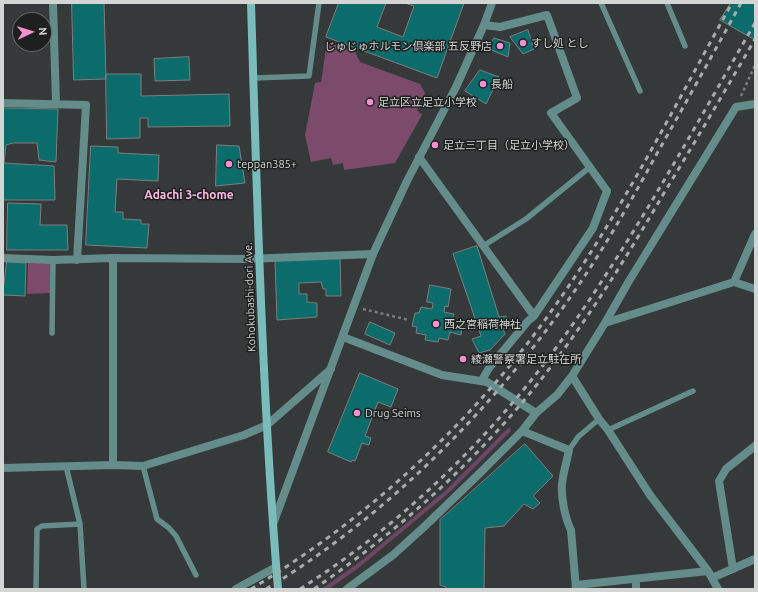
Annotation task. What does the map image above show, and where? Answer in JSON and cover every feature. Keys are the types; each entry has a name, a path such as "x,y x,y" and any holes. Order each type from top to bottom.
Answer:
{"main road":[{"name":"Kohokubashi-dori Ave.","path":"251,3 267,425 272,527 278,589"}],"street":[{"path":"53,3 56,104"},
{"path":"272,527 373,254 407,181 456,87 484,25 492,3"},
{"path":"482,380 489,368 528,321 534,316 593,228 607,191 551,113 576,98 547,15 500,27 484,25"},
{"path":"3,103 86,105 77,260"},
{"path":"347,589 393,555 481,472 522,431 536,413 557,395 572,376 605,323 629,281 736,107 755,104"},
{"path":"419,157 534,316"},
{"path":"734,282 755,234"},
{"path":"3,258 77,260 113,258 260,258 373,254"},
{"path":"113,258 113,465"},
{"path":"605,323 734,282 755,289"},
{"path":"343,337 442,375 467,380 482,380 536,413"},
{"path":"3,468 113,465 143,466 244,435 267,425 331,369"},
{"path":"572,376 650,495 710,574 718,589"},
{"path":"522,431 569,450 562,484 562,492 567,522 571,530 576,587 636,579 710,574 733,569 755,559"},
{"path":"733,569 719,481 726,469 755,446"},
{"path":"236,589 276,566"},
{"path":"636,579 636,589"}],"lane":[{"path":"254,78 309,76 319,3"},
{"path":"601,3 640,91"},
{"path":"667,3 685,46"},
{"path":"483,246 526,219 590,167"},
{"path":"52,333 53,260"},
{"path":"608,430 693,391"},
{"path":"569,450 578,437 599,419"},
{"path":"66,466 80,524 84,589"},
{"path":"143,466 156,519 169,528 176,536 196,575"},
{"path":"36,589 37,529 42,526 80,524"}],"path":[{"path":"736,107 755,65"},
{"path":"363,309 409,320"}],"shaded area":[{"path":"327,42 355,52 360,62 420,84 425,93 417,110 422,115 395,163 344,170 343,163 333,165 331,158 311,162 305,135 315,83 321,82"},
{"path":"51,262 50,293 27,294 28,263"}],"building":[{"path":"72,3 104,3 106,79 74,80"},
{"path":"339,3 386,3 377,27 403,37 414,6 405,3 464,3 437,78 326,37"},
{"path":"731,3 755,3 755,40 720,20"},
{"name":"すし処 とし","path":"528,30 534,49 523,54 510,37"},
{"name":"じゅじゅホルモン倶楽部 五反野店","path":"494,38 510,43 508,57 489,49"},
{"path":"189,57 190,80 155,81 154,59"},
{"name":"長船","path":"480,70 499,77 486,104 465,91"},
{"path":"106,74 141,74 141,96 229,94 230,126 148,127 148,118 140,118 140,138 107,139"},
{"path":"3,108 58,109 56,162 39,160 37,143 13,143 6,145 4,163 54,166 55,200 3,200"},
{"name":"teppan385+","path":"217,145 239,146 245,183 216,186"},
{"path":"91,146 118,147 118,153 159,155 158,181 117,179 115,212 123,212 123,219 141,220 141,224 149,224 147,248 86,245"},
{"path":"8,203 41,204 40,225 67,225 68,250 7,250"},
{"path":"477,246 499,317 506,316 508,327 503,329 505,334 490,350 479,353 472,339 481,336 453,254"},
{"path":"340,258 341,296 326,296 326,289 323,289 321,282 299,283 299,294 307,294 307,302 317,303 317,317 277,320 275,261"},
{"path":"7,262 26,263 25,296 3,295"},
{"path":"430,285 451,289 448,307 445,306 444,312 454,314 452,320 463,323 461,335 450,332 448,340 439,338 438,342 425,340 426,335 416,333 417,327 412,326 415,313 419,313 421,307 432,309 433,303 427,302"},
{"path":"370,322 395,333 390,345 365,334"},
{"path":"360,373 398,389 391,407 378,402 365,436 371,438 369,445 362,443 355,461 352,460 351,462 328,452"},
{"path":"525,444 553,476 533,496 540,503 533,509 524,504 504,526 485,528 484,589 446,589 446,587 440,585 440,520"}],"waterway":[{"path":"325,589 359,565 448,491 509,430"}],"railway":[{"path":"251,589 294,562 336,532 415,466 487,393 520,354 576,276 600,238 646,160 732,3"},
{"path":"266,589 312,559 356,527 398,492 438,454 513,373 578,286 608,239 637,190 741,3"},
{"path":"300,589 374,537 409,508 474,445 505,412 534,377 587,303 638,224 755,23"},
{"path":"314,589 375,544 432,496 486,443 535,387 587,316 619,268 699,136 755,39"}],"place":[{"name":"すし処 とし","path":"523,43"},
{"name":"じゅじゅホルモン倶楽部 五反野店","path":"500,46"},
{"name":"長船","path":"483,84"},
{"name":"足立区立足立小学校","path":"370,102"},
{"name":"足立三丁目（足立小学校）","path":"435,145"},
{"name":"teppan385+","path":"229,164"},
{"name":"西之宮稲荷神社","path":"436,324"},
{"name":"綾瀬警察署足立駐在所","path":"463,359"},
{"name":"Drug Seims","path":"357,413"}],"district":[{"name":"Adachi 3-chome","path":"189,195"}]}
